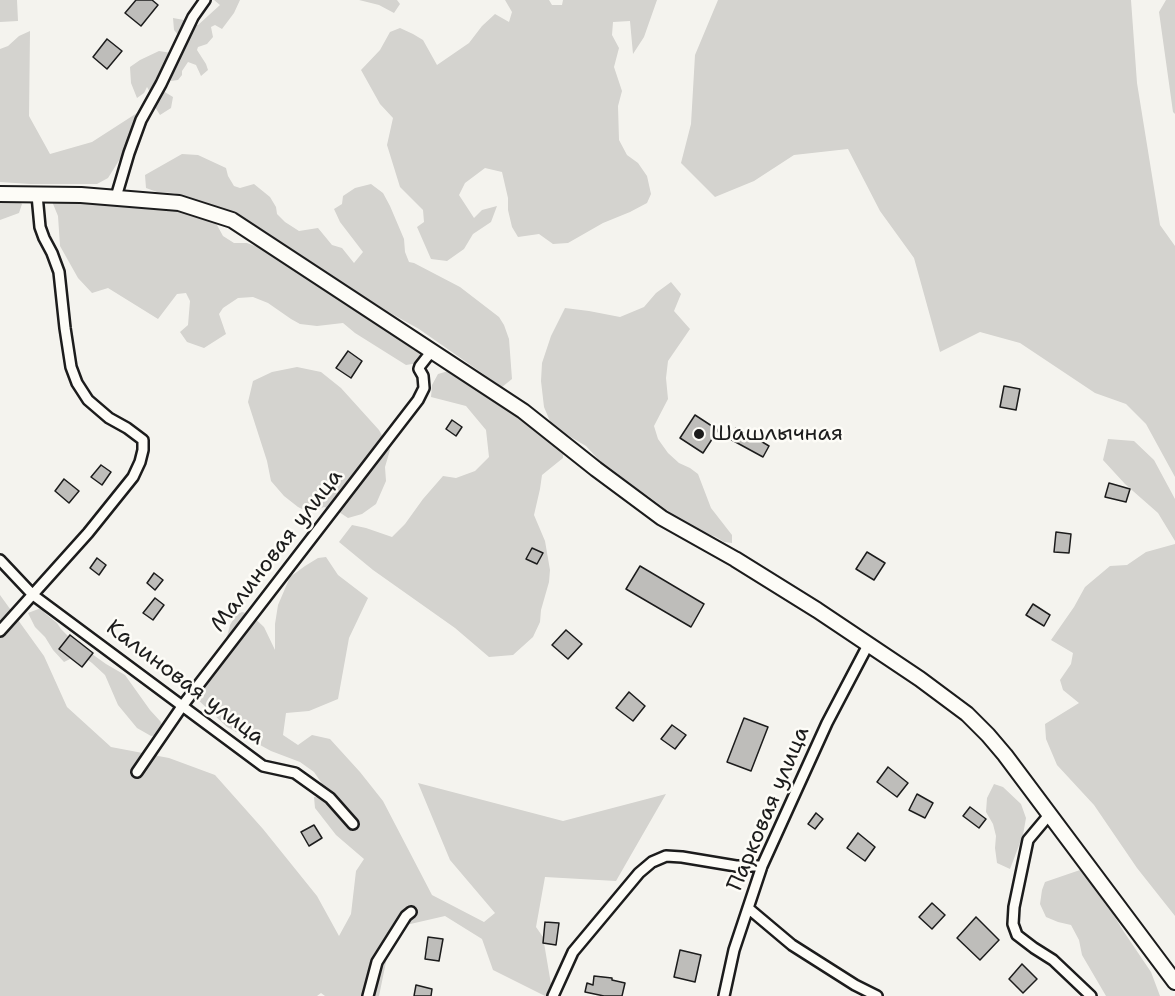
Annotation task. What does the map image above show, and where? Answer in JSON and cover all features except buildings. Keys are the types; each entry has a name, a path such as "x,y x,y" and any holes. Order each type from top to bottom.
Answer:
{"main road":[{"path":"0,194 116,197 179,203 232,220 522,411 662,518 735,559 817,610 920,679 967,714 1005,755 1175,982"}],"street":[{"path":"116,197 141,120 193,17 205,0"},
{"path":"0,631 88,533 133,477 143,450 143,440 109,418 88,400 77,383 71,367 58,272 40,227 37,195"},
{"name":"Малиновая улица","path":"137,772 183,705 418,400 424,388 423,376 419,369 431,352"},
{"name":"Калиновая улица","path":"0,560 33,595 263,766 295,772 330,798 353,824"},
{"name":"Парковая улица","path":"724,996 734,950 762,866 826,723 868,645"},
{"path":"1049,815 1028,840 1014,908 1013,924 1017,935 1053,960 1091,996"},
{"path":"553,996 573,952 639,873 652,861 666,856 736,866 762,866"},
{"path":"748,908 792,945 855,985 877,996"},
{"path":"368,996 377,962 406,916 411,912"}],"shaded area":[{"path":"0,0 17,0 18,21 0,22"},
{"path":"214,0 240,0 222,29 215,25 211,27 213,37 207,44 198,47 197,50 208,70 201,76 196,65 188,62 178,80 171,81 172,69 162,71 155,80 155,86 173,97 171,108 160,115 147,87 144,93 137,98 131,83 130,67 159,51 178,54 185,46 185,39 174,30 173,18 198,25 220,5"},
{"path":"359,0 397,0 400,4 394,13 379,5"},
{"path":"505,0 549,0 552,5 562,5 563,0 657,0 644,37 633,54 630,21 613,22 612,35 619,48 614,67 622,91 618,106 619,140 627,155 638,163 647,176 651,194 647,203 630,212 603,223 568,243 553,244 539,234 518,237 512,227 502,172 485,168 465,183 459,195 474,218 482,210 497,206 491,222 473,234 464,249 447,261 431,259 417,227 424,222 423,210 400,187 387,145 393,118 380,104 361,70 380,50 390,32 400,28 423,40 437,65 469,43 495,14 509,22 512,12"},
{"path":"718,0 1131,0 1137,83 1160,225 1175,246 1175,477 1146,424 1126,404 1095,393 1020,343 980,332 940,352 914,258 880,211 848,149 794,155 754,181 715,197 681,163 691,124 695,55"},
{"path":"1166,0 1175,0 1175,114 1159,12"},
{"path":"30,31 29,116 50,154 92,142 137,113 137,132 108,178 97,184 0,182 0,49"},
{"path":"182,154 198,155 226,168 234,186 240,188 254,184 270,197 277,214 285,222 299,231 318,228 332,245 342,248 354,263 363,252 340,222 334,209 342,204 343,196 355,188 371,184 383,193 390,206 404,239 409,262 460,287 499,317 509,339 512,379 502,387 419,329 273,242 233,214 174,193 157,192 146,188 145,175"},
{"path":"51,199 139,202 207,217 217,225 223,236 234,243 247,243 283,260 390,334 414,345 423,353 424,362 406,365 343,323 317,326 300,324 268,303 253,297 238,298 223,308 219,314 226,334 204,348 187,342 180,332 188,325 190,301 186,293 177,294 158,319 108,288 92,293 78,278 60,246 58,216"},
{"path":"0,200 19,201 22,204 19,213 0,220"},
{"path":"671,282 681,294 674,311 690,329 668,361 666,378 668,399 654,426 658,439 668,453 679,463 698,474 711,508 732,535 732,543 724,542 695,529 606,469 586,446 552,426 544,407 541,381 542,363 551,336 565,308 620,317 644,307 656,293"},
{"path":"297,367 321,372 341,388 379,430 390,450 385,467 386,481 376,504 362,514 348,518 324,507 310,513 284,496 271,481 248,402 253,381 272,372"},
{"path":"452,370 563,450 563,458 542,475 534,515 545,541 550,570 540,622 533,637 513,655 489,657 455,628 373,570 339,542 352,525 392,537 443,476 456,478 475,471 489,457 486,430 466,406 431,397 432,385 438,374"},
{"path":"1108,439 1134,441 1154,460 1175,499 1175,541 1158,513 1125,484 1103,460"},
{"path":"1175,544 1175,916 1137,868 1094,805 1057,765 1046,739 1045,724 1079,703 1063,690 1060,680 1071,664 1073,653 1051,640 1085,587 1110,566 1127,565 1146,552"},
{"path":"326,557 338,575 368,598 349,638 338,699 309,711 286,713 283,735 298,745 312,735 330,739 383,801 432,895 484,922 495,913 450,860 418,783 563,821 666,794 616,881 545,877 536,927 543,937 553,996 545,996 493,970 482,939 445,916 393,928 379,996 325,996 321,993 317,996 0,996 0,595 44,656 67,707 111,747 169,758 215,775 263,829 317,896 339,936 351,914 356,871 364,859 336,835 315,808 314,797 327,798 325,788 314,772 300,762 271,751 227,727 195,697 198,684 223,647 236,615 242,612 250,614 264,627 275,650 278,605 290,577 318,558"},
{"path":"41,608 71,639 125,675 161,722 164,734 151,736 137,728 118,705 105,675 84,657 64,662 35,627 28,613"},
{"path":"994,784 1003,787 1021,804 1026,818 1023,835 1010,869 997,863 996,836 993,824 986,812 987,798"},
{"path":"1080,870 1094,883 1151,972 1160,996 1106,996 1082,955 1079,940 1071,925 1046,917 1040,904 1045,882"}],"place":[{"name":"Шашлычная","path":"699,434"}]}
